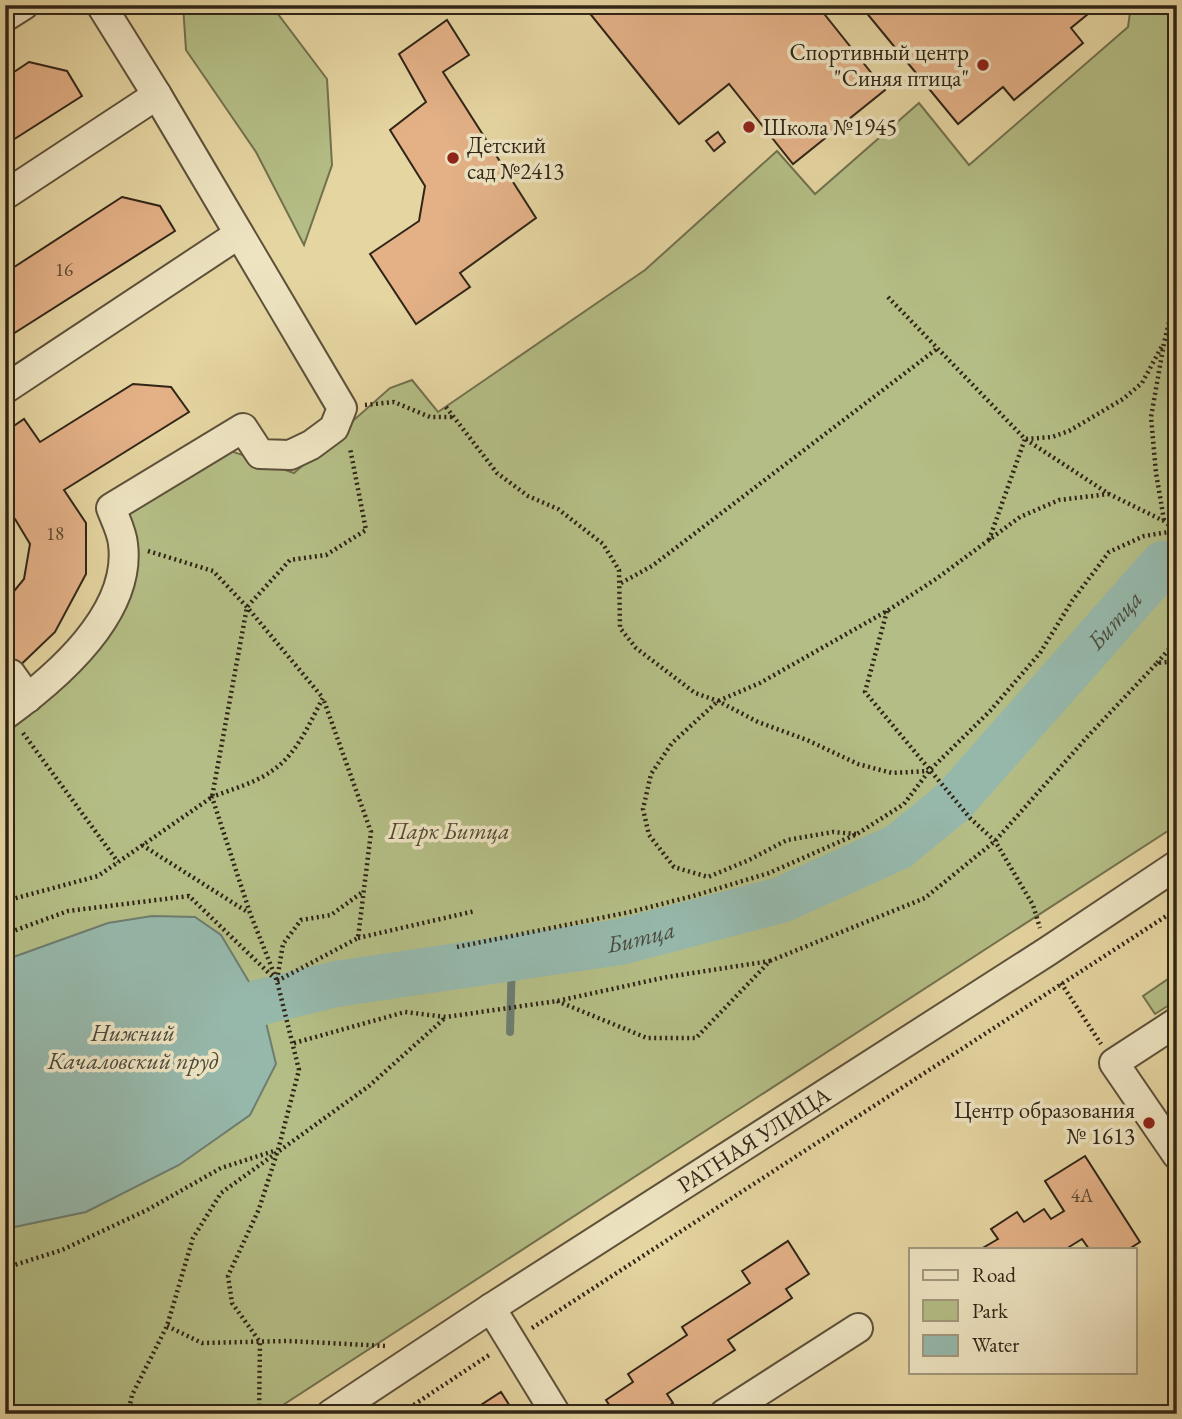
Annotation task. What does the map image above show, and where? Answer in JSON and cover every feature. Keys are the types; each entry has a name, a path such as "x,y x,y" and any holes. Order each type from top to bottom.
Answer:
{"street":[{"path":"5,17 24,5"},
{"path":"14,708 79,652 109,609 121,575 123,544 111,508 243,428 260,454 290,455 334,428 342,408 101,5"},
{"path":"5,195 157,95"},
{"path":"5,389 239,234"},
{"path":"11,674 14,708"},
{"name":"РАТНАЯ УЛИЦА","path":"331,1414 1177,865"},
{"path":"1177,1022 1114,1063 1177,1154"},
{"path":"491,1308 556,1414"},
{"path":"724,1414 858,1328"}],"path":[{"path":"1164,521 1151,417 1164,343 1177,290"},
{"path":"888,297 1025,439 1109,494 1164,521 1176,532"},
{"path":"1025,439 1052,437 1069,431 1123,399 1142,383 1164,343"},
{"path":"621,584 652,566 938,348"},
{"path":"259,1414 260,1342 232,1303 228,1276 259,1209 299,1070 277,981 250,913 212,797 247,607 290,561 326,555 366,530 342,408 394,402 430,417 452,417"},
{"path":"446,407 497,473 528,496 558,509 603,544 619,570 620,628 636,648 695,693 858,764 892,773 929,771"},
{"path":"989,540 1025,439"},
{"path":"857,834 833,832 787,840 708,877 674,867 649,835 643,809 650,774 672,743 718,701 760,683 887,611 936,579 1020,517 1059,500 1109,494"},
{"path":"457,947 630,912 693,896 769,873 857,834 904,804 929,771 990,711 1040,653 1072,601 1110,552 1144,536 1176,532"},
{"path":"123,544 213,572 247,607 323,698 371,832 358,938"},
{"path":"887,611 865,692 970,818 995,841 1033,905 1041,933"},
{"path":"294,1043 405,1012 446,1017 557,1001 667,977 770,961 925,898 995,841 1177,640"},
{"path":"1157,663 1177,661"},
{"path":"5,901 98,876 212,797 274,770 301,737 323,698"},
{"path":"14,708 117,862"},
{"path":"142,845 250,913"},
{"path":"277,981 283,944 301,920 331,915 365,891"},
{"path":"5,934 68,911 189,896 277,981"},
{"path":"400,1414 1177,909"},
{"path":"277,981 358,938 475,911"},
{"path":"557,1001 648,1038 696,1038 770,961"},
{"path":"1062,983 1105,1050"},
{"path":"128,1414 132,1395 167,1326 193,1238 221,1193 369,1086 446,1017"},
{"path":"5,1268 62,1250 147,1210 221,1168 278,1150"},
{"path":"167,1326 202,1343 289,1340 387,1346"}],"green space":[{"path":"183,5 277,5 275,10 327,79 332,165 304,245 256,152 186,50"},
{"name":"Парк Битца","path":"1131,5 1177,5 1177,825 269,1414 5,1414 5,725 42,703 110,635 135,572 127,515 231,451 294,473 390,388 412,380 438,412 645,270 777,151 815,194 919,103 969,165 1128,27"},
{"path":"1177,973 1177,1000 1155,1014 1143,996"}],"water":[{"name":"Нижний Качаловский пруд","path":"152,916 195,917 221,935 261,1002 276,1064 250,1115 179,1165 86,1212 5,1229 5,960 108,923"}],"building":[{"path":"583,5 817,5 885,90 793,164 729,84 679,124"},
{"name":"Спортивный центр \"Синяя птица\"","path":"860,5 1099,5 1071,28 1083,43 1014,100 1003,87 958,124"},
{"name":"Детский сад №2413","path":"447,20 469,55 443,72 536,218 460,273 470,287 416,324 370,254 419,221 425,186 390,130 426,102 399,54"},
{"path":"29,62 67,71 82,96 5,145 5,78"},
{"path":"718,132 725,142 714,151 706,141"},
{"path":"122,197 160,206 175,231 5,339 5,273"},
{"path":"133,384 171,387 189,412 64,490 86,523 86,574 55,632 5,680 5,602 24,579 30,544 15,519 5,515 5,432 24,419 40,442"},
{"path":"133,384 171,387 189,412 64,490 86,523 86,574 55,632 11,674 5,667 5,602 24,579 30,544 15,519 5,515 5,432 24,419 40,442"},
{"path":"1085,1156 1140,1242 1131,1248 1088,1248 1082,1239 1070,1248 983,1248 998,1239 991,1229 1017,1212 1024,1222 1044,1209 1051,1219 1064,1211 1045,1181"},
{"path":"788,1241 809,1274 786,1289 792,1298 728,1340 735,1350 667,1394 673,1403 657,1414 615,1414 606,1400 633,1382 628,1374 687,1335 682,1327 750,1283 742,1271"},
{"path":"501,1392 515,1414 467,1414"}],"waterway":[{"name":"Битца","path":"203,1025 261,1002 336,984 620,942 781,900 898,847 953,802 1163,564"},
{"path":"510,1032 512,958"}],"place":[{"name":"Спортивный центр \"Синяя птица\"","path":"983,65"},
{"name":"Школа №1945","path":"749,127"},
{"name":"Детский сад №2413","path":"453,158"},
{"name":"Центр образования № 1613","path":"1149,1123"}]}
